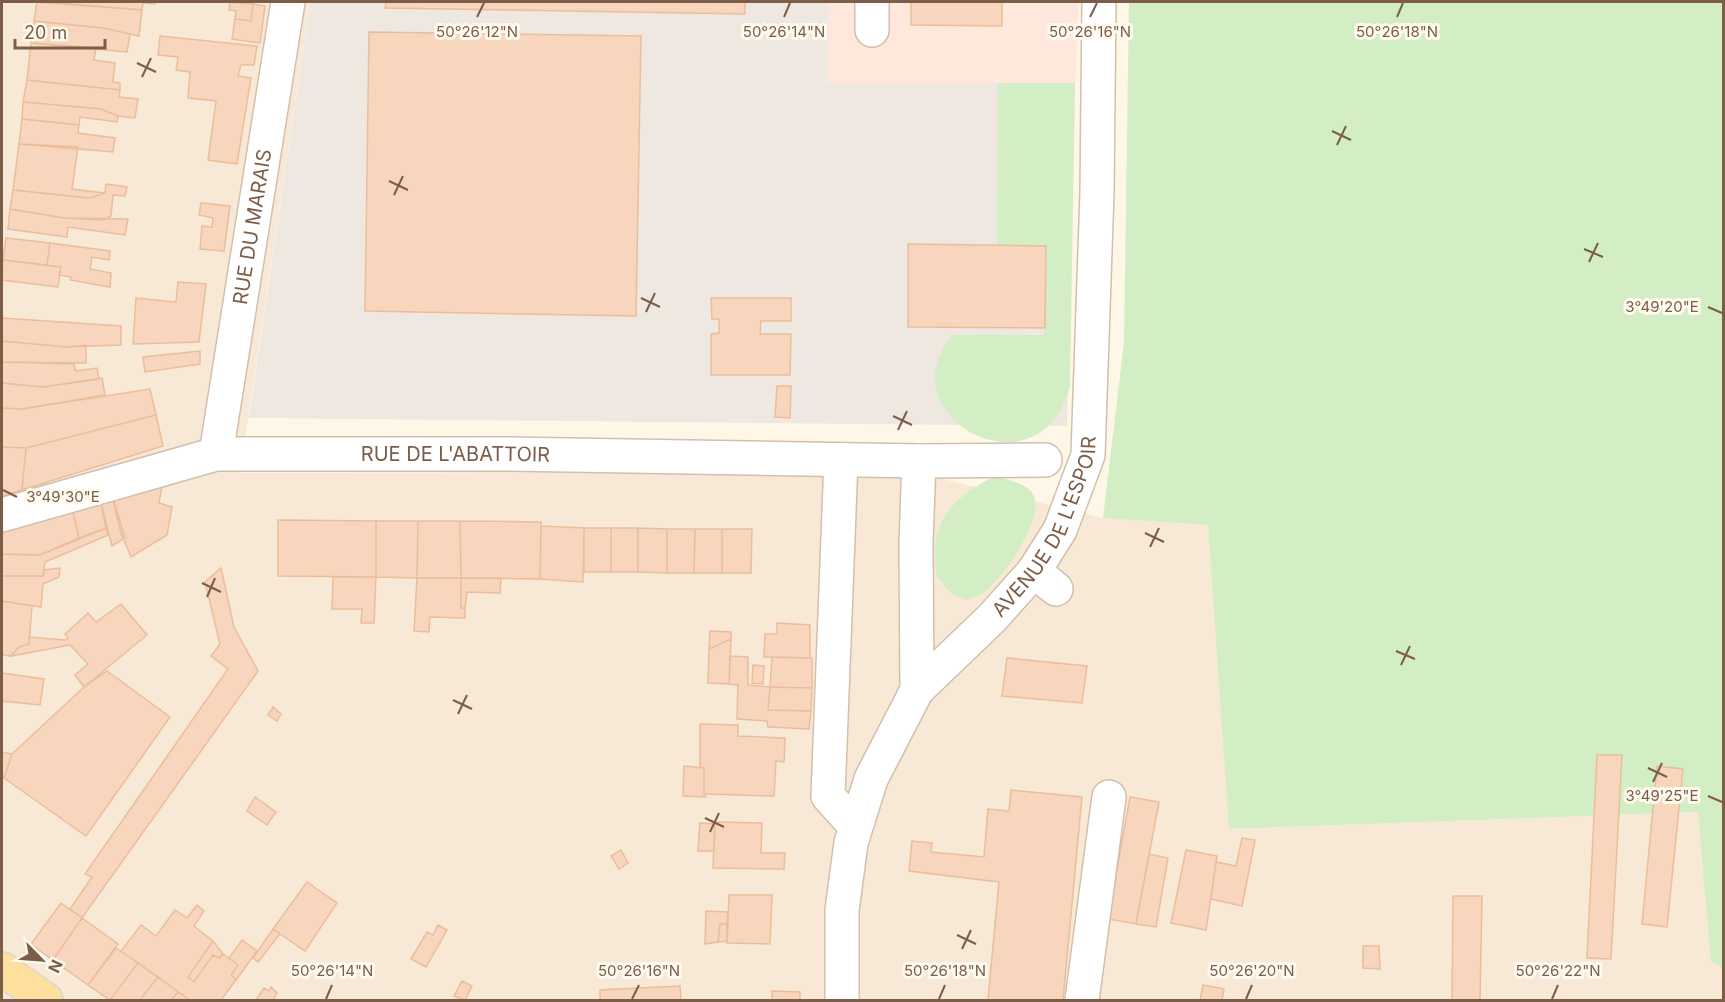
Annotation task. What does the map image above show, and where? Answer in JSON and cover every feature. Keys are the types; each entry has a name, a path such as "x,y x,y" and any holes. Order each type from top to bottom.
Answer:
{"main road":[{"path":"2,969 46,1000"}],"street":[{"name":"RUE DU MARAIS","path":"216,454 288,2"},
{"name":"AVENUE DE L'ESPOIR","path":"842,1000 842,910 855,826 871,779 917,690 992,618 1045,580 1060,530 1088,455 1097,192 1099,2"},
{"name":"RUE DE L'ABATTOIR","path":"2,515 216,454 509,454 919,461 1045,460"},
{"path":"841,460 828,796 855,826"},
{"path":"917,690 916,543 919,461"},
{"path":"1082,1000 1109,797"}],"shaded area":[{"path":"2,2 310,2 240,473 910,471 1103,518 1208,525 1230,829 1699,812 1711,962 1724,968 1723,1000 2,1000"},
{"path":"310,2 829,2 827,83 1075,83 1067,426 249,418"},
{"path":"829,2 1079,2 1075,83 826,83"}],"green space":[{"path":"1129,2 1723,2 1723,968 1711,962 1698,812 1229,829 1208,525 1103,518 1124,342"},
{"path":"998,83 1075,83 1070,387 1055,419 1033,436 1008,442 983,438 960,425 943,406 935,382 941,352 952,335 1044,335 1043,254 997,254"},
{"path":"996,476 1016,482 1030,490 1036,505 1033,518 1019,550 997,579 978,596 965,600 951,593 936,576 936,538 939,527 958,500"}],"building":[{"path":"37,2 142,10 139,36 103,28 34,21"},
{"path":"46,2 155,2 155,4 143,3 142,10"},
{"path":"230,2 253,4 251,21 235,19 236,11 229,10"},
{"path":"386,2 745,2 745,14 385,8"},
{"path":"911,2 1002,2 1002,26 911,25"},
{"path":"253,4 265,6 260,43 232,39 235,19 251,21"},
{"path":"34,21 103,28 130,34 127,52 31,43"},
{"path":"369,32 641,36 636,316 365,311"},
{"path":"160,36 257,46 254,65 241,65 238,76 251,78 237,164 208,160 216,101 188,98 190,72 176,70 178,57 158,55"},
{"path":"31,43 96,48 94,60 115,63 113,82 120,83 120,90 27,80"},
{"path":"27,80 120,90 119,97 138,99 135,118 118,116 101,109 23,102"},
{"path":"23,102 101,109 118,116 117,122 80,117 79,125 22,119"},
{"path":"22,119 79,125 78,133 115,138 113,152 19,144"},
{"path":"19,144 78,147 72,189 105,193 90,198 13,190"},
{"path":"106,184 127,187 125,196 113,195 111,216 104,220 64,218 10,209 13,190 90,198 105,193"},
{"path":"201,203 230,206 224,251 200,249 202,226 212,227 213,218 199,215"},
{"path":"10,209 64,218 128,219 125,235 68,227 67,237 8,229"},
{"path":"6,238 50,243 47,265 3,260"},
{"path":"50,243 110,251 109,260 92,257 90,269 111,273 110,287 70,280 71,277 59,275 61,267 47,265"},
{"path":"908,244 1046,246 1045,328 908,327"},
{"path":"3,260 61,267 58,287 2,280"},
{"path":"178,282 206,284 199,342 133,344 136,298 176,302"},
{"path":"711,298 791,298 791,321 761,321 760,334 791,334 790,375 711,375 711,334 719,333 719,319 712,319"},
{"path":"2,318 121,326 121,345 67,347 2,341"},
{"path":"2,341 67,347 86,345 86,363 2,362"},
{"path":"200,351 200,364 145,372 143,357"},
{"path":"2,362 74,364 76,371 97,368 99,379 43,387 2,383"},
{"path":"102,378 105,395 22,409 2,408 2,383 43,387"},
{"path":"777,386 791,386 790,418 775,417"},
{"path":"150,389 156,415 26,448 2,447 2,408 22,409"},
{"path":"156,415 163,446 22,490 26,448"},
{"path":"2,447 26,448 22,490 2,496"},
{"path":"162,486 159,503 172,507 167,535 131,557 121,533 111,492"},
{"path":"111,492 125,538 112,546 99,495"},
{"path":"99,495 106,528 79,538 71,503"},
{"path":"71,503 79,538 40,555 2,554 2,523"},
{"path":"278,520 376,521 376,577 278,576"},
{"path":"376,521 418,521 417,578 376,577"},
{"path":"418,521 460,521 461,578 417,578"},
{"path":"460,521 541,522 540,579 461,578"},
{"path":"541,526 584,528 583,582 540,579"},
{"path":"106,528 108,535 45,562 43,576 2,576 2,554 40,555"},
{"path":"584,528 611,528 611,572 584,572"},
{"path":"611,528 638,528 638,572 611,572"},
{"path":"638,528 667,529 667,573 638,572"},
{"path":"667,529 695,529 694,573 667,573"},
{"path":"695,529 722,529 722,573 694,573"},
{"path":"722,529 752,529 751,573 722,573"},
{"path":"60,568 59,577 43,584 41,607 2,601 2,576 43,576 44,570"},
{"path":"221,568 234,627 258,671 82,918 70,909 92,877 85,874 228,669 211,656 220,644 205,582"},
{"path":"333,577 376,577 374,623 361,623 362,609 332,609"},
{"path":"417,578 461,578 461,608 465,608 465,618 430,617 429,632 414,631"},
{"path":"461,578 501,578 500,593 467,592 465,608 461,608"},
{"path":"2,601 32,606 29,644 19,647 11,656 2,655"},
{"path":"121,604 147,635 84,687 75,675 88,664 70,645 11,656 19,647 29,644 29,637 65,640 68,638 65,634 88,613 96,622"},
{"path":"777,623 810,625 810,658 764,657 765,634 777,634"},
{"path":"710,631 731,632 731,639 709,649"},
{"path":"731,639 729,684 708,683 709,649"},
{"path":"730,656 748,657 748,685 770,687 768,710 811,711 809,729 768,727 767,721 737,719 738,685 729,684"},
{"path":"772,657 812,658 812,688 770,687"},
{"path":"1007,658 1087,666 1082,703 1002,696"},
{"path":"753,665 764,666 763,684 752,683"},
{"path":"107,671 170,717 86,836 4,778 12,754 84,687"},
{"path":"2,673 44,679 40,705 2,701"},
{"path":"770,687 812,688 811,711 768,710"},
{"path":"273,707 281,714 277,721 268,715"},
{"path":"700,724 738,725 738,736 785,738 784,762 776,761 774,796 704,794 704,768 700,767"},
{"path":"2,752 12,754 4,778 2,777"},
{"path":"1597,755 1622,755 1611,959 1587,958"},
{"path":"684,766 704,768 706,797 683,796"},
{"path":"1657,766 1683,769 1667,927 1642,924"},
{"path":"1011,790 1082,797 1063,1000 988,1000 999,882 909,871 912,841 932,843 931,852 984,857 988,809 1009,811"},
{"path":"255,797 276,812 267,825 247,811"},
{"path":"1130,797 1159,802 1136,924 1108,919"},
{"path":"715,822 762,823 761,853 785,853 784,869 713,868"},
{"path":"700,823 715,824 714,851 698,851"},
{"path":"1242,838 1255,840 1242,906 1211,899 1216,862 1236,866"},
{"path":"621,850 628,863 619,869 611,856"},
{"path":"1186,850 1217,856 1206,930 1171,923"},
{"path":"1149,854 1168,858 1156,927 1136,924"},
{"path":"307,882 337,903 305,951 273,929"},
{"path":"729,895 772,895 770,944 727,943"},
{"path":"1453,896 1482,896 1480,1000 1452,1000"},
{"path":"61,903 82,918 53,960 31,944"},
{"path":"197,905 204,911 194,926 213,941 188,977 194,982 213,955 219,958 223,954 238,965 231,975 236,980 221,1000 190,1000 121,951 141,925 156,936 175,910 187,918"},
{"path":"706,911 728,912 727,924 720,924 718,942 705,944"},
{"path":"82,918 118,944 88,985 53,960"},
{"path":"720,924 727,924 727,941 718,942"},
{"path":"438,925 447,930 426,967 411,959 427,932 433,935"},
{"path":"273,929 280,934 258,962 253,958"},
{"path":"242,940 257,951 236,980 231,975 238,965 229,958"},
{"path":"213,941 223,954 219,958 213,955 194,982 188,977"},
{"path":"1363,946 1379,946 1380,969 1363,968"},
{"path":"116,948 138,963 110,1000 88,985"},
{"path":"138,963 158,977 140,1000 110,1000"},
{"path":"158,977 178,992 171,1000 140,1000"},
{"path":"462,981 472,986 465,1000 454,996"},
{"path":"1203,985 1224,989 1222,1000 1200,1000"},
{"path":"680,986 681,1000 600,1000 600,990"},
{"path":"271,987 277,993 273,1000 256,1000 264,988 269,991"},
{"path":"772,991 800,992 800,1000 772,1000"},
{"path":"178,992 190,1000 171,1000"}]}
